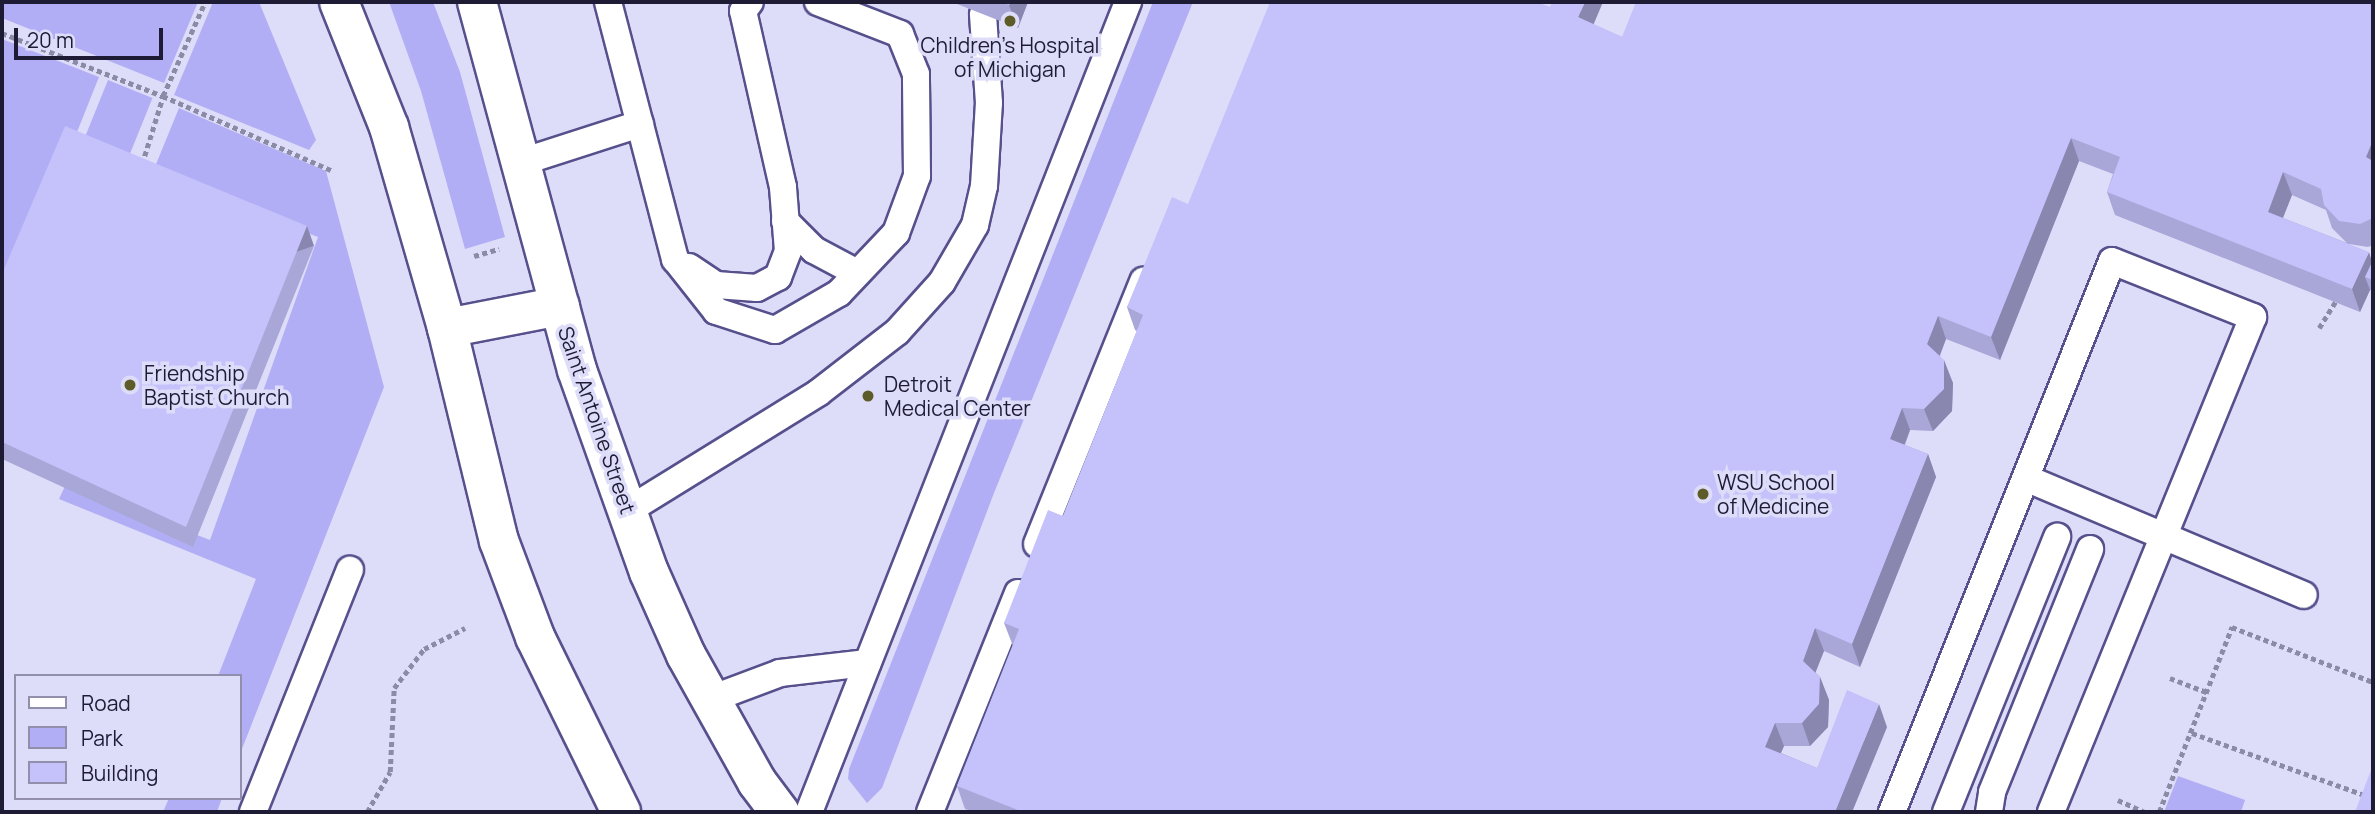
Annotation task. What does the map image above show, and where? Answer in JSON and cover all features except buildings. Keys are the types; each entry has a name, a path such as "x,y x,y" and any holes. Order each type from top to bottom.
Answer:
{"street":[{"path":"339,2 389,127 447,328 499,541 535,637 621,812"},
{"name":"Saint Antoine Street","path":"477,2 577,370 627,511 686,655 757,782 780,812"},
{"path":"447,328 560,306"}],"lane":[{"path":"608,2 675,259 716,312 775,330 839,293 896,233 918,176 916,74 900,34 818,2"},
{"path":"675,259 716,285 757,288 778,276 788,251 783,187 743,11 750,2"},
{"path":"809,812 1128,2"},
{"path":"627,511 818,393 897,332 942,282 975,225 984,186 989,103 983,14"},
{"path":"522,162 640,124"},
{"path":"785,221 814,250 857,273"},
{"path":"1892,812 2028,479 2112,261 2253,317 2051,812"},
{"path":"930,812 1145,276"},
{"path":"2028,479 2304,595"},
{"path":"1946,812 2057,537"},
{"path":"1989,812 1992,792 2090,549"},
{"path":"253,812 349,570"},
{"path":"711,699 780,673 867,663"}],"path":[{"path":"139,173 163,96 205,2"},
{"path":"2,33 163,96 331,170"},
{"path":"465,259 507,247"},
{"path":"2319,328 2339,296"},
{"path":"2159,812 2232,626 2373,682"},
{"path":"367,812 380,797 390,772 394,688 424,649 465,628"},
{"path":"2170,678 2207,692"},
{"path":"2192,733 2364,796 2368,784"},
{"path":"2118,800 2145,812"}],"green space":[{"path":"2,2 198,2 164,83 2,18"},
{"path":"213,2 259,2 316,140 309,150 174,95"},
{"path":"389,2 433,2 460,72 505,237 465,249 421,91"},
{"path":"1153,2 1193,2 994,493 882,788 867,803 848,779 849,769"},
{"path":"2,39 99,77 2,320"},
{"path":"108,80 153,98 127,162 82,144"},
{"path":"179,108 326,171 384,387 242,749 242,674 219,674 256,579 59,499 66,484 210,540 318,237 152,174"},
{"path":"2178,776 2245,800 2241,812 2164,812"},
{"path":"168,800 221,800 217,812 163,812"}],"place":[{"name":"Children's Hospital of Michigan","path":"1010,21"},
{"name":"Friendship Baptist Church","path":"130,385"},
{"name":"Detroit Medical Center","path":"868,396"},
{"name":"WSU School of Medicine","path":"1703,494"}]}
